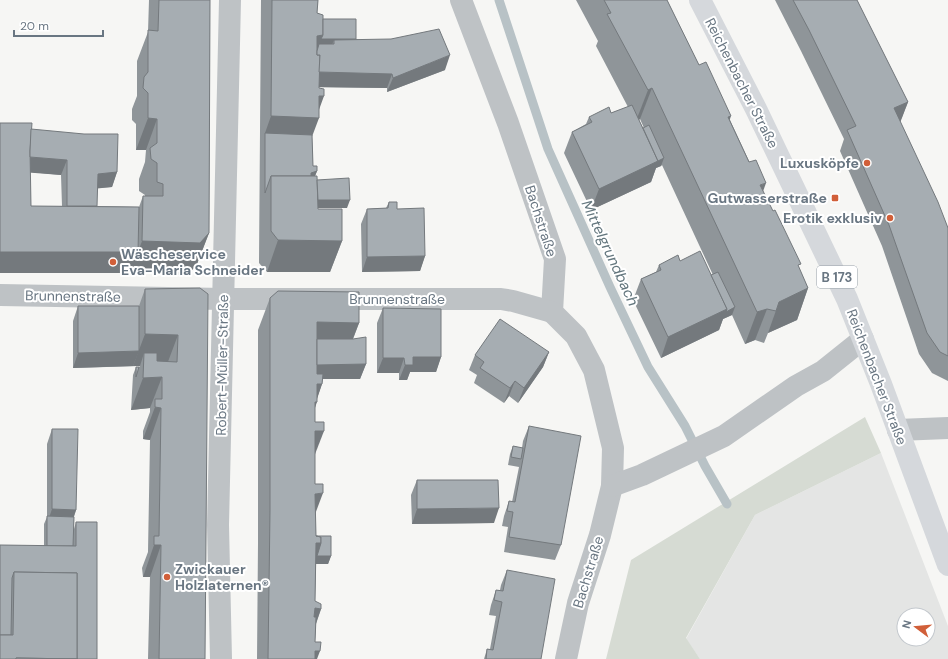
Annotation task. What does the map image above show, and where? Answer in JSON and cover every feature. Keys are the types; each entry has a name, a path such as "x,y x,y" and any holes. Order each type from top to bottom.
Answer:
{"main road":[{"name":"Reichenbacher Straße","path":"700,0 773,145 847,299 948,565"}],"street":[{"name":"Robert-Müller-Straße","path":"221,659 218,525 230,0"},
{"name":"Bachstraße","path":"461,0 508,123 555,259 552,312 576,336 594,370 613,448 612,486 600,535 578,603 566,659"},
{"name":"Brunnenstraße","path":"0,295 224,299 501,299 552,312"},
{"path":"612,486 674,461 724,436 796,386 823,371 863,339"},
{"path":"898,430 948,428"}],"shaded area":[{"path":"865,417 881,453 755,515 686,638 700,659 606,659 631,560"},
{"path":"881,453 948,626 948,659 700,659 686,639 755,515"}],"building":[{"path":"159,0 210,0 209,233 200,243 142,241 143,196 163,196 163,184 157,182 157,163 151,159 150,148 157,143 157,119 148,118 148,93 143,88 144,77 148,72 148,30 158,31"},
{"path":"272,0 318,0 317,13 323,15 323,35 317,36 317,55 320,55 319,88 324,89 324,96 319,96 319,118 271,116"},
{"path":"604,0 667,0 699,65 706,62 731,116 728,117 749,162 756,160 766,183 760,185 773,211 775,210 801,264 798,265 808,288 779,302 776,311 767,309 757,312 652,88 648,90 607,14 611,13"},
{"path":"793,0 857,0 908,102 894,108 938,202 948,228 948,356 940,352 927,333 889,225 847,130 856,126"},
{"path":"323,19 356,19 356,39 321,39 323,35"},
{"path":"439,29 450,55 393,78 392,74 319,72 320,55 317,55 317,51 319,44 334,44 334,40 391,39"},
{"path":"632,105 658,161 599,189 572,132 592,122 589,117 609,107 611,113"},
{"path":"0,123 32,123 30,151 31,206 139,207 138,252 0,252"},
{"path":"649,125 664,158 658,161 643,128"},
{"path":"31,129 84,134 118,134 117,172 98,174 97,206 67,206 67,160 30,157"},
{"path":"265,133 312,135 313,166 317,166 317,171 311,173 311,176 271,176 265,193"},
{"path":"271,176 317,176 318,209 342,209 342,241 278,240 271,231"},
{"path":"349,178 350,200 318,200 317,180"},
{"path":"389,202 397,202 397,209 424,208 425,256 367,257 367,209 388,208"},
{"path":"700,251 727,309 668,337 641,279 661,270 659,265 678,255 680,261"},
{"path":"718,272 735,307 726,312 727,309 711,275"},
{"path":"200,288 208,294 205,659 159,659 161,545 154,545 154,536 159,536 161,408 155,407 155,399 162,399 162,377 143,378 144,353 157,353 157,361 177,362 178,335 145,334 145,289"},
{"path":"278,291 359,292 359,323 317,322 317,374 323,374 322,384 317,384 315,422 324,422 324,431 315,431 315,484 323,484 323,493 315,494 316,536 321,537 321,543 316,543 315,601 321,604 321,609 315,608 315,642 321,642 320,651 315,651 315,659 268,659 270,298"},
{"path":"78,306 139,306 139,351 78,353"},
{"path":"383,308 441,309 441,357 413,357 413,365 405,365 404,358 383,358"},
{"path":"500,319 549,352 524,388 515,381 510,388 480,368 484,362 475,355"},
{"path":"366,337 366,364 317,365 317,339 353,339"},
{"path":"136,367 139,367 136,377"},
{"path":"529,426 581,436 561,545 509,537 513,512 507,511 509,501 515,502"},
{"path":"52,429 78,429 76,510 52,509"},
{"path":"513,446 523,448 521,459 511,457"},
{"path":"417,480 498,480 499,508 417,509"},
{"path":"47,516 74,517 73,546 47,546"},
{"path":"76,522 97,522 97,659 77,659 77,573 14,572 12,578 11,635 0,635 0,545 76,546"},
{"path":"316,536 331,536 331,556 317,556 321,543 321,537"},
{"path":"507,570 555,579 541,659 486,659 487,649 493,650 502,602 494,600 496,590 503,591"},
{"path":"14,572 77,573 77,659 0,659 0,635 13,635"},
{"path":"16,658 78,659 16,659"}],"waterway":[{"name":"Mittelgrundbach","path":"499,0 548,149 610,287 648,367 685,426 705,466 727,504"}],"place":[{"name":"Luxusköpfe","path":"867,163"},
{"name":"Gutwasserstraße","path":"835,198"},
{"name":"Erotik exklusiv","path":"890,218"},
{"name":"Wäscheservice Eva-Maria Schneider","path":"113,262"},
{"name":"Zwickauer Holzlaternen®","path":"167,577"}]}
